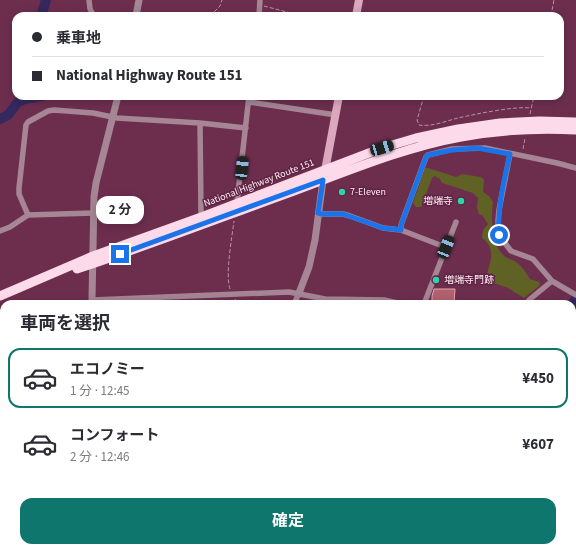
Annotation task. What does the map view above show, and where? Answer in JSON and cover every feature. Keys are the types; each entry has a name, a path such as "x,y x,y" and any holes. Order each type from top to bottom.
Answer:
{"highway":[{"name":"National Highway Route 151","path":"0,296 237,202 382,148 438,133 500,123 539,121 576,122"},
{"name":"National Highway Route 151","path":"93,260 234,213 342,172 418,148 460,137 483,133 520,130 576,130"}],"main road":[{"path":"357,12 359,0"},
{"path":"323,180 338,100"}],"street":[{"path":"89,0 91,12"},
{"path":"137,12 139,0"},
{"path":"259,12 260,2"},
{"path":"92,300 93,213 96,183 117,100"},
{"path":"237,202 249,100"},
{"path":"254,100 336,115"},
{"path":"28,215 19,194 26,125 28,122 48,111 54,110 93,113 113,117 246,128"},
{"path":"200,123 201,213 204,216"},
{"path":"401,230 401,225 428,155 452,150 477,148 576,168"},
{"path":"510,154 499,210 499,235 511,251 534,259 552,281 575,295"},
{"path":"296,300 309,267 315,240 323,180"},
{"path":"0,231 10,227 28,215 93,213"},
{"path":"318,213 343,214 383,228 401,230 446,247"},
{"path":"426,300 456,222"},
{"path":"529,300 552,281"},
{"path":"132,300 289,292 325,299 384,300"}],"path":[{"path":"214,12 220,6 222,0"},
{"path":"552,12 554,0"},
{"path":"260,2 290,12"},
{"path":"423,100 417,120 419,125 426,126 463,117 521,108 531,108"},
{"path":"530,114 533,100"},
{"path":"521,156 525,138"},
{"path":"234,213 229,284 235,300"}],"shaded area":[{"path":"425,168 456,177 462,174 481,177 484,180 483,192 489,196 493,202 492,215 494,238 500,251 507,258 515,261 530,279 539,282 540,285 524,298 508,288 491,282 487,274 491,259 491,250 482,238 483,230 488,224 483,216 479,214 477,208 478,198 473,193 442,183 440,179 435,176 432,178 421,207 416,207 413,203"}],"building":[{"path":"434,289 455,289 454,300 432,300"}],"waterway":[{"path":"42,12 46,0"},
{"path":"0,119 8,115 18,102 23,100"},
{"path":"0,542 0,547"}],"place":[{"name":"7-Eleven","path":"342,192"},
{"name":"増端寺","path":"461,201"},
{"name":"増端寺門跡","path":"436,280"}],"route":[{"path":"120,254 323,180 318,213 343,214 383,228 401,230 401,225 426,157 428,155 452,150 477,148 485,148 510,154 499,210 499,235"}]}
